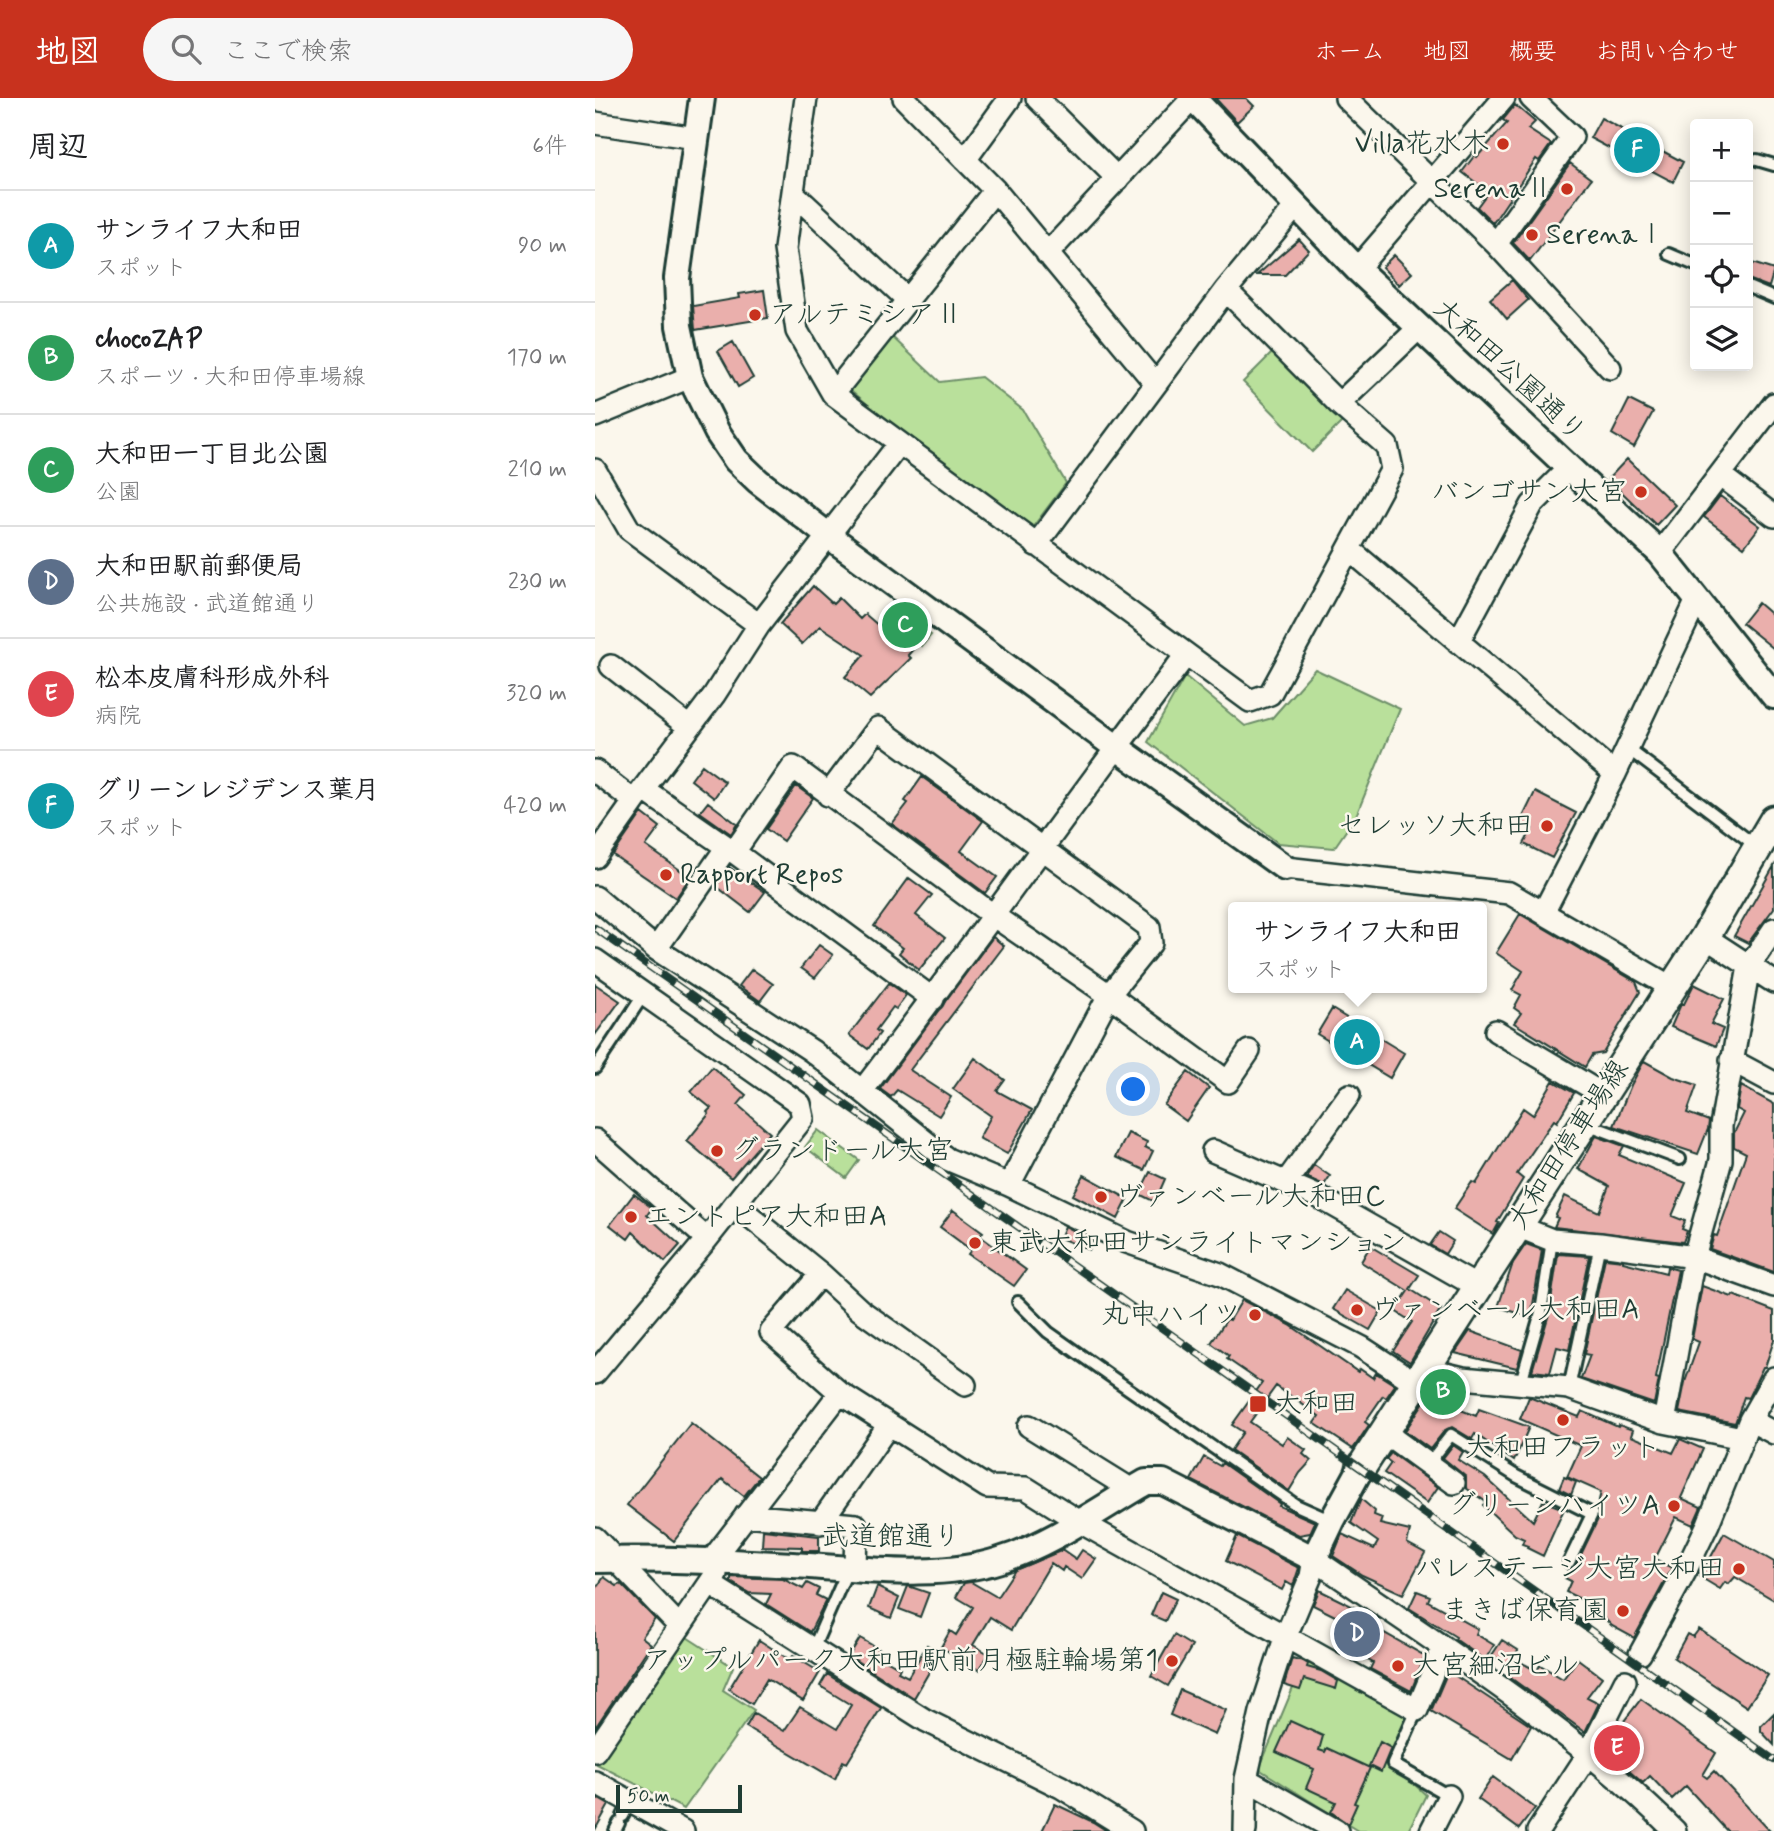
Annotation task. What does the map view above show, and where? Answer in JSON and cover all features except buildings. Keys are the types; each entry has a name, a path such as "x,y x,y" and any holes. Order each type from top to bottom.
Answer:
{"main road":[{"name":"大和田停車場線","path":"1361,1468 1476,1286 1705,937 1774,820"}],"street":[{"path":"702,98 677,278 679,326 690,377 717,432 736,460 758,481 1116,747 1285,868 1509,893 1671,987"},
{"path":"800,98 806,98 785,249 797,331 833,394 1250,701 1270,694 1392,469 1387,446 1339,404 1226,290"},
{"path":"904,98 995,190 1155,383"},
{"path":"965,160 1010,98"},
{"path":"1037,98 1118,179"},
{"path":"1047,254 1193,98"},
{"name":"大和田公園通り","path":"1193,98 1357,269 1660,553 1774,696"},
{"path":"1346,98 1496,244 1610,369"},
{"path":"1357,269 1504,98"},
{"path":"1496,244 1572,137 1531,98"},
{"path":"595,123 696,138"},
{"path":"833,394 995,190"},
{"path":"793,193 908,300"},
{"path":"1036,545 1226,290 1296,206"},
{"path":"1339,404 1419,328"},
{"path":"595,416 690,377"},
{"path":"1660,553 1774,404"},
{"path":"595,857 713,695 759,625 899,444"},
{"path":"1458,642 1532,505 1569,468"},
{"path":"595,470 629,529 759,625"},
{"path":"1720,475 1774,516"},
{"path":"1349,549 1615,774"},
{"path":"1543,912 1615,774 1697,600"},
{"path":"862,1091 933,999 1186,655"},
{"path":"611,666 689,727"},
{"path":"828,795 878,728 1149,927 1151,943 1109,995 1009,1185"},
{"path":"656,949 793,767 993,916 1109,995 1228,1082 1249,1051"},
{"path":"595,771 730,850 933,999"},
{"path":"595,897 656,949 812,1051 947,1159 1009,1185 1127,1242 1220,1274 1420,1376 1570,1388 1664,1422 1774,1433"},
{"path":"1664,1422 1694,1257 1721,1160 1721,1126 1749,966 1774,929"},
{"path":"1705,937 1774,982"},
{"path":"595,960 800,1104 803,1118 736,1205 595,1373"},
{"path":"1496,1031 1602,1094"},
{"path":"1731,1060 1774,1083"},
{"path":"1286,1182 1349,1095"},
{"path":"1213,1151 1319,1197 1476,1286"},
{"path":"599,1153 707,1239"},
{"path":"736,1205 821,1274 860,1310 965,1385"},
{"path":"1517,1226 1552,1240 1694,1257 1774,1286"},
{"path":"821,1274 771,1332 840,1393 987,1487 1026,1488 1080,1522 1417,1710 1443,1648"},
{"path":"1640,1654 1702,1536 1746,1429 1774,1378"},
{"path":"595,1751 680,1627 746,1515 840,1393"},
{"path":"820,1523 888,1426"},
{"path":"1030,1426 1132,1490"},
{"path":"1384,1432 1454,1483"},
{"path":"1245,1831 1246,1779 1261,1712 1285,1638 1311,1576 1314,1559 1361,1468"},
{"name":"武道館通り","path":"605,1560 716,1568 916,1570 977,1566 1020,1553 1080,1522 1146,1482 1163,1482 1314,1559"},
{"path":"746,1515 856,1525 851,1569"},
{"path":"595,1538 605,1560 680,1627"},
{"path":"1314,1559 1589,1753 1675,1831"},
{"path":"716,1568 813,1649 925,1720 1061,1787 1111,1825 1132,1831"},
{"path":"1538,1831 1589,1753 1625,1681"},
{"path":"1246,1779 1337,1831"},
{"path":"595,1782 622,1818 683,1831"},
{"path":"1431,1831 1449,1796"}],"lane":[{"path":"1757,160 1774,164"},
{"path":"1669,254 1690,263"},
{"path":"1753,289 1774,298"},
{"path":"1627,748 1758,847"},
{"path":"595,1068 644,994"},
{"path":"1583,1123 1679,1159"},
{"path":"1521,1382 1541,1312 1552,1240"},
{"path":"1570,1388 1600,1244"},
{"path":"1019,1302 1048,1332 1112,1378 1296,1505 1332,1521"},
{"path":"1428,1464 1451,1435 1516,1476 1592,1514 1569,1562"},
{"path":"813,1649 851,1569"},
{"path":"1417,1710 1393,1764 1449,1796"}],"green space":[{"path":"889,334 940,382 981,377 1023,410 1066,483 1032,528 908,439 846,386"},
{"path":"1275,350 1344,420 1312,452 1243,382"},
{"path":"887,609 931,635 922,646 883,615"},
{"path":"1315,669 1400,709 1356,816 1334,848 1278,843 1148,742 1185,676 1245,726 1272,718"},
{"path":"818,1130 859,1160 846,1178 805,1147"},
{"path":"682,1634 733,1667 723,1690 754,1710 684,1809 597,1764"},
{"path":"1306,1657 1383,1698 1410,1721 1390,1762 1426,1795 1408,1831 1358,1831 1259,1769"}],"railway":[{"path":"595,928 1774,1760"}],"place":[{"name":"Villa花水木","path":"1503,144"},
{"name":"グリーンレジデンス葉月","path":"1637,150"},
{"name":"SerenaⅡ","path":"1567,189"},
{"name":"SerenaⅠ","path":"1532,235"},
{"name":"アルテミシアⅡ","path":"755,315"},
{"name":"バンゴサン大宮","path":"1641,492"},
{"name":"大和田一丁目北公園","path":"905,625"},
{"name":"セレッソ大和田","path":"1547,826"},
{"name":"Rapport Repos","path":"666,875"},
{"name":"サンライフ大和田","path":"1357,1042"},
{"name":"グランドール大宮","path":"717,1151"},
{"name":"ヴァンベール大和田C","path":"1101,1197"},
{"name":"エントピア大和田A","path":"631,1217"},
{"name":"東武大和田サンライトマンション","path":"975,1243"},
{"name":"ヴァンベール大和田A","path":"1357,1310"},
{"name":"丸中ハイツ","path":"1255,1315"},
{"name":"chocoZAP","path":"1443,1392"},
{"name":"大和田","path":"1258,1404"},
{"name":"大和田フラット","path":"1563,1420"},
{"name":"グリーンハイツA","path":"1674,1506"},
{"name":"パレステージ大宮大和田","path":"1739,1569"},
{"name":"まきば保育園","path":"1623,1611"},
{"name":"大和田駅前郵便局","path":"1357,1634"},
{"name":"アップルパーク大和田駅前月極駐輪場第1","path":"1172,1661"},
{"name":"大宮細沼ビル","path":"1398,1666"},
{"name":"松本皮膚科形成外科","path":"1617,1748"}]}
